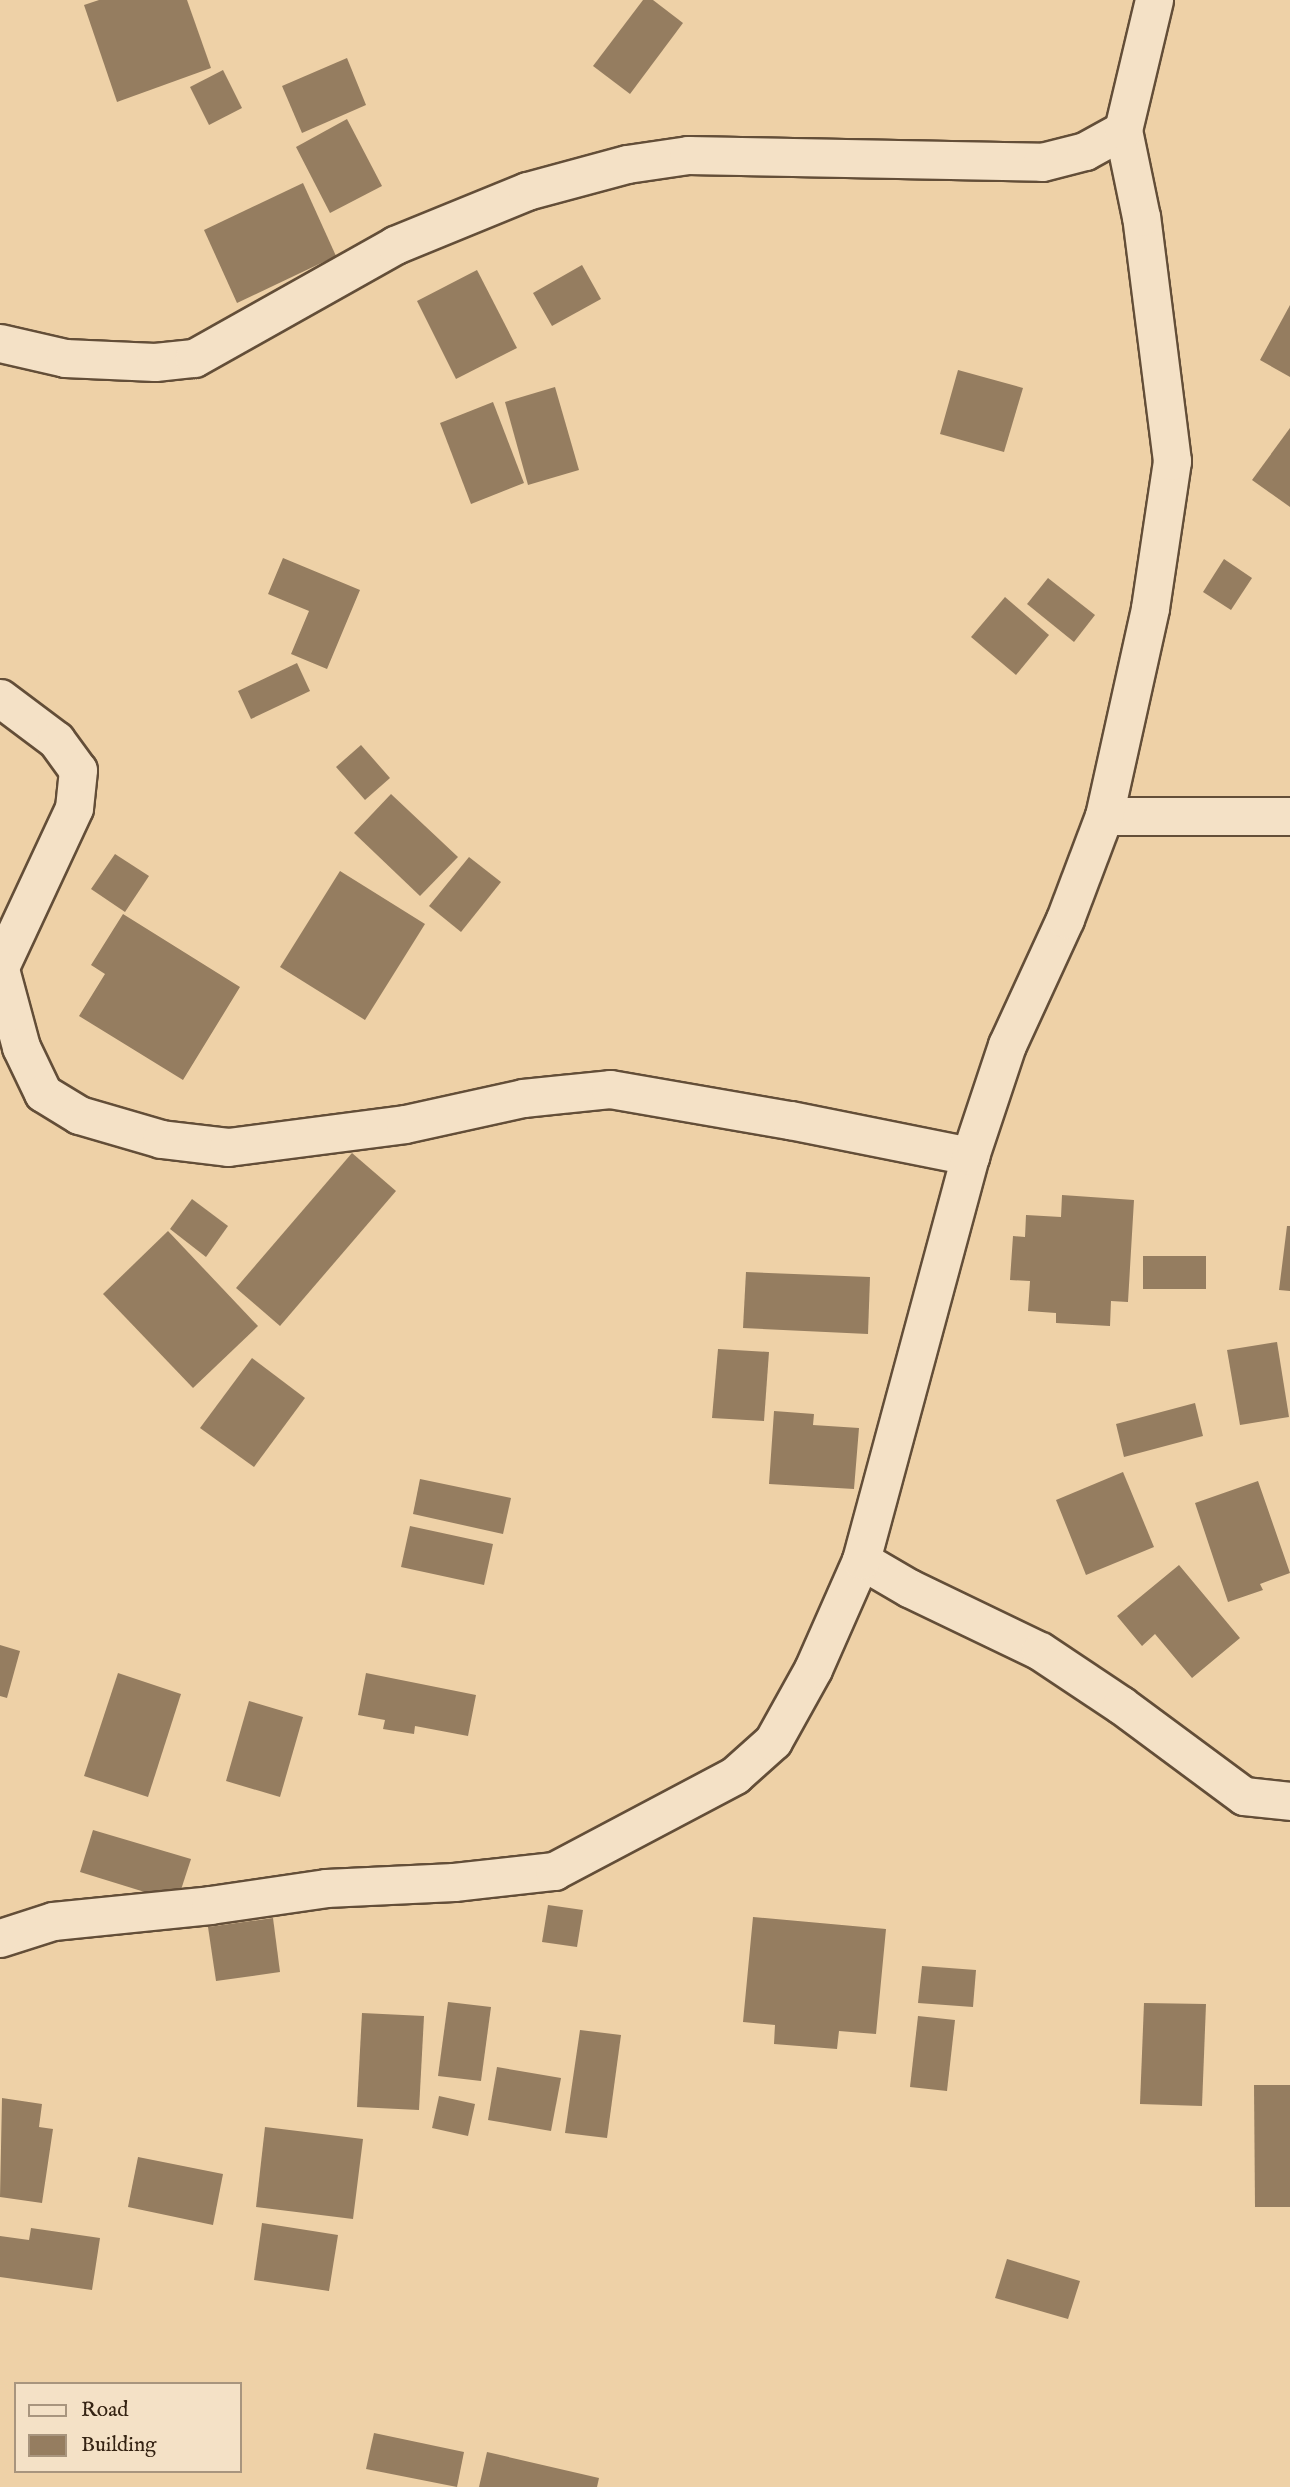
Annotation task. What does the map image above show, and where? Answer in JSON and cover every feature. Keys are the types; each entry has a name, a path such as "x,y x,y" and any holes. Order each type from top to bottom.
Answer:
{"street":[{"path":"0,1938 53,1921 210,1905 326,1888 454,1882 554,1871 735,1775 772,1741 813,1669 861,1560 970,1156 1007,1045 1065,919 1104,816 1150,608 1172,461 1141,217 1123,130 1154,0"},
{"path":"0,343 65,358 155,362 194,358 395,245 527,191 627,164 688,155 1042,162 1085,151 1123,130"},
{"path":"0,698 55,740 78,770 74,808 0,968 20,1047 43,1093 79,1115 161,1139 228,1147 405,1124 523,1098 610,1090 790,1120 970,1156"},
{"path":"1104,816 1290,816"},
{"path":"861,1560 909,1588 1040,1651 1121,1705 1244,1796 1290,1801"}],"building":[{"path":"99,0 187,0 211,68 117,102 84,5"},
{"path":"643,0 653,0 683,23 630,94 593,66"},
{"path":"347,58 366,105 302,133 282,86"},
{"path":"223,70 242,108 209,125 190,87"},
{"path":"347,119 382,186 330,213 296,147"},
{"path":"303,183 336,256 237,303 204,230"},
{"path":"582,265 601,299 552,326 533,293"},
{"path":"477,270 517,348 456,379 417,301"},
{"path":"1290,305 1290,377 1260,360"},
{"path":"958,370 1023,388 1004,452 940,434"},
{"path":"555,387 579,470 528,485 505,402"},
{"path":"493,402 524,483 471,504 440,423"},
{"path":"1290,428 1290,507 1252,480"},
{"path":"283,558 360,590 327,669 291,654 309,611 268,594"},
{"path":"1224,559 1252,578 1231,610 1203,592"},
{"path":"1048,578 1095,615 1074,642 1027,604"},
{"path":"1005,597 1049,635 1016,675 971,637"},
{"path":"297,663 310,691 251,719 238,691"},
{"path":"361,745 390,778 365,800 336,767"},
{"path":"391,794 458,857 420,896 354,833"},
{"path":"115,854 149,876 125,912 91,889"},
{"path":"469,857 501,882 461,932 429,906"},
{"path":"340,871 425,924 365,1020 280,967"},
{"path":"123,914 240,987 183,1080 79,1016 105,974 91,965"},
{"path":"352,1153 396,1191 280,1326 236,1288"},
{"path":"1062,1195 1134,1200 1128,1302 1111,1301 1110,1326 1056,1323 1056,1313 1028,1311 1030,1281 1010,1280 1013,1236 1025,1237 1026,1215 1061,1217"},
{"path":"192,1199 228,1226 206,1257 170,1229"},
{"path":"1287,1226 1290,1226 1290,1291 1279,1290"},
{"path":"168,1231 258,1326 193,1388 103,1294"},
{"path":"1143,1256 1206,1256 1206,1289 1143,1289"},
{"path":"746,1272 870,1277 868,1334 743,1328"},
{"path":"1277,1342 1289,1417 1240,1425 1227,1350"},
{"path":"718,1349 769,1352 764,1421 712,1418"},
{"path":"252,1358 305,1398 254,1467 200,1428"},
{"path":"1195,1403 1203,1436 1124,1457 1116,1424"},
{"path":"774,1411 814,1414 813,1425 859,1428 854,1489 769,1484"},
{"path":"1123,1472 1154,1547 1086,1575 1056,1500"},
{"path":"420,1479 511,1498 503,1534 413,1514"},
{"path":"1258,1481 1290,1573 1260,1584 1263,1590 1228,1602 1195,1503"},
{"path":"410,1526 493,1544 484,1585 401,1567"},
{"path":"1179,1565 1240,1638 1192,1678 1155,1634 1142,1646 1117,1616"},
{"path":"0,1645 20,1651 7,1698 0,1696"},
{"path":"118,1673 181,1694 148,1797 84,1776"},
{"path":"366,1673 476,1695 468,1736 415,1726 414,1734 383,1729 385,1720 358,1715"},
{"path":"249,1701 303,1717 280,1797 226,1781"},
{"path":"93,1830 191,1859 177,1902 80,1872"},
{"path":"548,1905 583,1910 577,1947 542,1942"},
{"path":"753,1917 886,1929 876,2034 839,2031 837,2049 774,2044 775,2025 743,2022"},
{"path":"273,1918 280,1972 216,1981 208,1927"},
{"path":"922,1966 976,1970 973,2007 918,2003"},
{"path":"448,2002 491,2007 481,2081 438,2076"},
{"path":"1144,2003 1206,2004 1202,2106 1140,2104"},
{"path":"362,2013 424,2016 419,2110 357,2107"},
{"path":"918,2016 955,2020 947,2091 910,2087"},
{"path":"580,2030 621,2035 607,2138 565,2133"},
{"path":"497,2067 561,2078 551,2131 488,2120"},
{"path":"1254,2085 1290,2085 1290,2207 1255,2207"},
{"path":"439,2096 475,2104 468,2136 432,2128"},
{"path":"2,2098 42,2104 39,2127 53,2129 42,2203 0,2197"},
{"path":"265,2127 363,2139 353,2219 256,2207"},
{"path":"138,2157 223,2174 213,2225 128,2207"},
{"path":"262,2223 338,2235 329,2291 254,2280"},
{"path":"31,2228 100,2238 92,2290 0,2277 0,2236 29,2240"},
{"path":"1007,2259 1080,2281 1068,2319 995,2298"},
{"path":"374,2433 464,2452 457,2487 366,2469"},
{"path":"487,2452 599,2478 597,2487 479,2487"}]}
